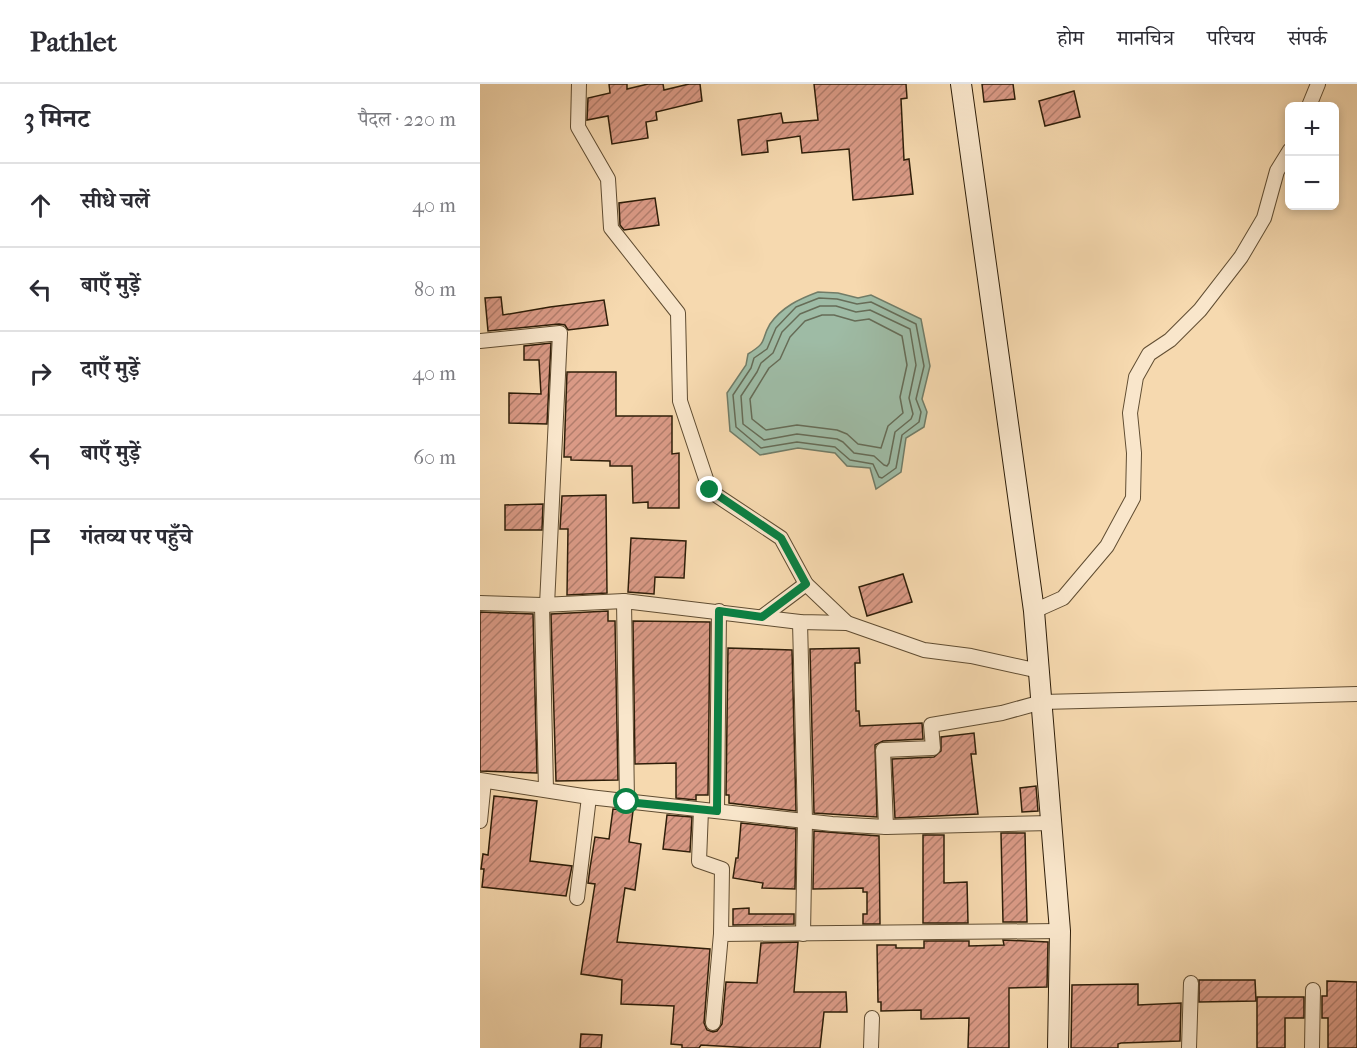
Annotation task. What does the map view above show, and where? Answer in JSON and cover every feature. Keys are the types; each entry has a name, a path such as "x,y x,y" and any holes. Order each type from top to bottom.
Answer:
{"street":[{"path":"579,84 578,126 608,179 610,228 678,313 680,401 710,490 781,538 806,584 847,623"},
{"path":"961,84 1034,611 1060,931 1058,1048"},
{"path":"1311,102 1318,84"},
{"path":"1034,611 1063,598 1107,546 1133,498 1134,453 1130,412 1136,377 1149,354 1170,340 1200,310 1240,257 1264,218 1277,171 1286,156"},
{"path":"480,341 560,333 545,605 546,790"},
{"path":"762,617 806,584"},
{"path":"480,603 545,605 602,601 624,602 800,622 847,623 924,650 971,656 1039,671"},
{"path":"624,602 627,802"},
{"path":"717,811 719,611"},
{"path":"800,622 805,821 803,934"},
{"path":"886,827 883,750 933,748 931,725 1002,713 1042,702 1357,694"},
{"path":"480,821 482,780 627,802 805,821 886,827 1052,823"},
{"path":"577,898 589,797"},
{"path":"701,810 699,861 722,869 721,934 713,1023"},
{"path":"721,934 1060,931"},
{"path":"1189,1048 1191,983"},
{"path":"1312,1048 1313,990"},
{"path":"871,1048 872,1018"}],"water":[{"path":"818,292 838,293 858,298 871,295 921,319 930,366 922,399 927,412 924,427 906,438 901,472 876,489 870,468 847,466 835,453 798,448 760,455 730,431 727,393 746,365 748,354 762,343 770,324 785,308"}],"building":[{"path":"609,84 627,84 627,89 648,84 663,84 664,90 689,84 700,84 702,101 656,112 657,120 646,122 648,138 612,144 608,116 587,120 588,98 610,93"},
{"path":"814,84 906,84 907,98 901,99 904,160 909,159 913,194 853,200 849,149 802,153 800,136 767,141 768,152 742,155 738,120 781,113 783,123 818,120"},
{"path":"982,84 1013,84 1015,99 984,102"},
{"path":"1074,91 1080,117 1045,126 1039,101"},
{"path":"655,198 659,225 624,230 620,225 619,203"},
{"path":"501,297 503,315 604,300 608,325 568,330 565,325 559,324 488,331 485,298"},
{"path":"551,343 547,424 509,423 509,393 541,394 539,360 524,360 524,346"},
{"path":"567,372 616,372 616,416 672,416 672,454 679,453 679,508 648,508 648,502 633,503 632,466 610,466 610,461 571,460 571,457 564,457"},
{"path":"606,495 607,593 567,595 568,529 560,529 562,496"},
{"path":"543,504 542,530 505,530 505,505"},
{"path":"631,538 686,541 684,578 655,577 654,594 628,592"},
{"path":"903,574 912,602 867,616 859,587"},
{"path":"608,611 608,621 615,621 618,780 556,781 551,614"},
{"path":"480,612 533,614 537,773 480,771"},
{"path":"633,621 710,622 708,795 696,795 696,800 676,798 676,763 635,764"},
{"path":"728,648 792,650 796,811 729,803 729,795 726,795"},
{"path":"859,648 860,663 855,663 856,711 859,711 860,726 922,723 923,739 883,741 875,745 877,817 814,813 810,649"},
{"path":"974,733 976,754 971,754 978,814 895,818 892,759 934,757 941,751 941,737"},
{"path":"1036,786 1038,811 1022,812 1020,788"},
{"path":"494,796 537,801 530,861 572,866 566,896 482,887 484,869 481,869 483,854 488,855"},
{"path":"613,809 633,811 629,842 641,844 635,890 625,888 617,942 710,949 704,1023 707,1030 713,1032 717,1031 722,1024 726,982 757,983 761,943 798,942 794,992 846,992 847,1012 824,1012 820,1048 701,1045 699,1048 682,1048 682,1045 671,1044 674,1006 621,1004 622,980 581,974 595,884 588,883 595,837 609,839"},
{"path":"667,815 692,817 690,852 663,849"},
{"path":"741,823 796,829 795,889 762,888 763,883 733,878 736,858 738,858"},
{"path":"814,831 879,836 880,924 863,924 863,914 867,914 867,892 863,892 863,888 813,889"},
{"path":"1001,833 1025,833 1027,922 1003,922"},
{"path":"923,835 944,835 944,883 967,882 968,923 923,923"},
{"path":"749,908 749,914 794,914 794,924 733,925 733,909"},
{"path":"1003,940 1048,942 1047,987 1009,988 1009,1048 968,1048 969,1018 921,1019 921,1010 881,1011 881,1002 878,1002 877,945 924,948 924,941 969,941 969,946 1004,945"},
{"path":"1199,980 1255,980 1256,1001 1199,1002"},
{"path":"1327,981 1357,982 1357,1048 1328,1048 1328,1018 1322,1018 1322,996 1327,996"},
{"path":"1138,984 1138,1005 1181,1003 1180,1041 1121,1043 1118,1044 1118,1048 1071,1048 1072,985"},
{"path":"1257,997 1304,997 1304,1018 1285,1018 1285,1048 1257,1048"},
{"path":"581,1034 602,1035 601,1048 580,1048"}],"route":[{"path":"627,802 717,811 719,611 762,617 806,584 781,538 710,490"}]}
